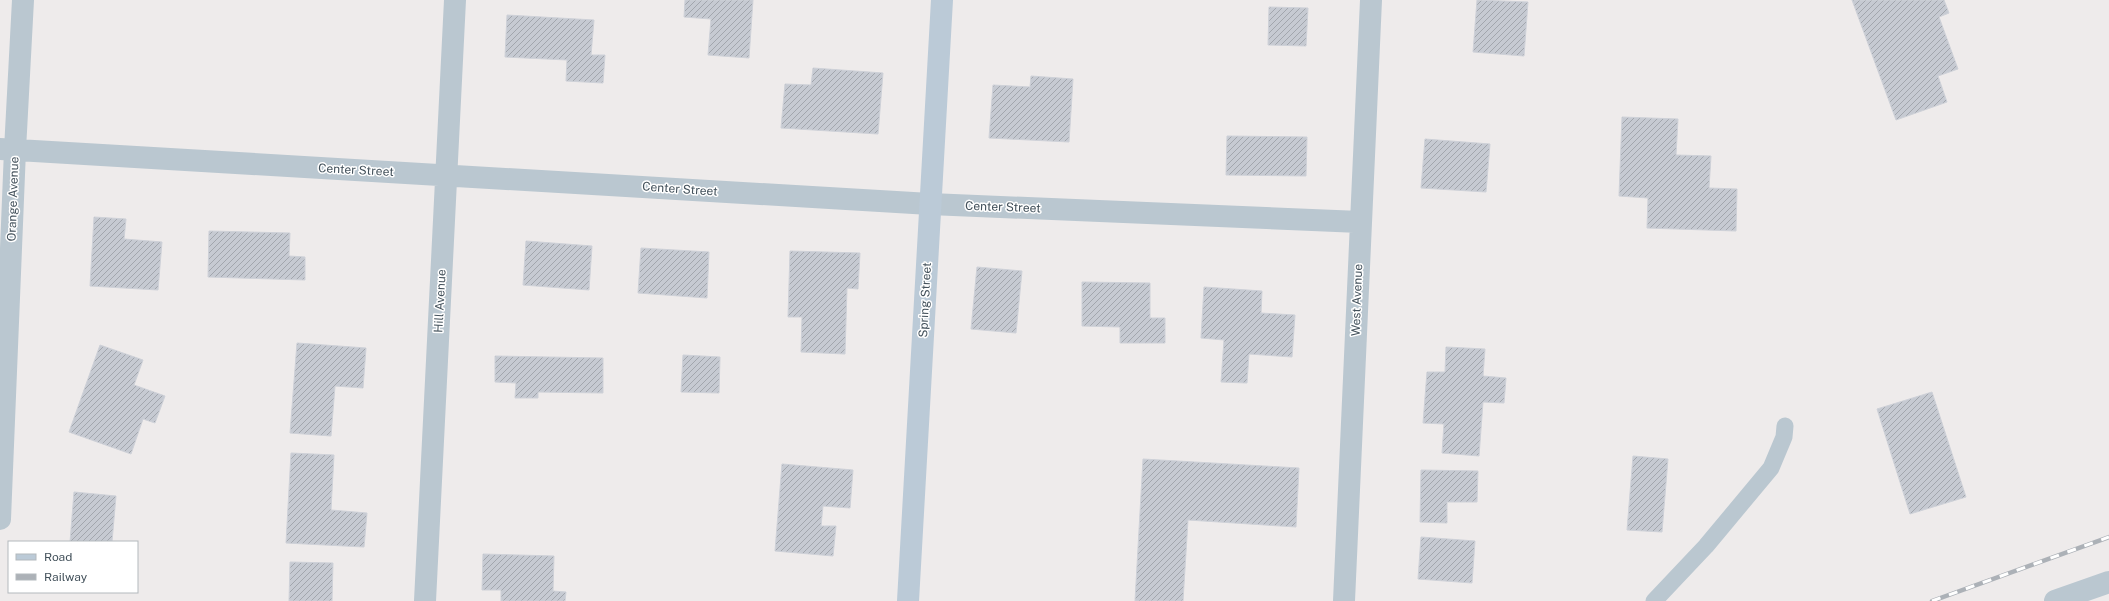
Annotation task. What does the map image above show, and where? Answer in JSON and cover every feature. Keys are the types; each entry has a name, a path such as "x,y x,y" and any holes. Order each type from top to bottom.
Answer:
{"street":[{"name":"Orange Avenue","path":"0,519 7,149 23,0"},
{"name":"Hill Avenue","path":"425,601 455,0"},
{"name":"Spring Street","path":"908,601 942,0"},
{"name":"West Avenue","path":"1344,601 1371,0"},
{"name":"Center Street","path":"7,149 930,204 1360,222"},
{"path":"2055,601 2109,582"}],"lane":[{"path":"1654,601 1706,546 1771,468 1784,437 1786,426"}],"building":[{"path":"685,0 753,0 749,58 708,55 711,19 684,17"},
{"path":"1477,0 1528,2 1524,56 1473,52"},
{"path":"1852,0 1944,0 1949,13 1939,17 1958,69 1938,76 1947,102 1896,120"},
{"path":"1269,7 1308,8 1306,46 1268,45"},
{"path":"507,15 594,20 591,55 605,55 603,83 566,81 567,60 505,57"},
{"path":"813,68 883,73 878,134 781,128 785,84 811,85"},
{"path":"1031,76 1073,79 1069,142 989,138 993,85 1030,87"},
{"path":"1622,117 1678,119 1676,155 1711,156 1709,188 1737,189 1736,231 1647,228 1648,198 1619,196"},
{"path":"1227,136 1307,137 1306,176 1226,175"},
{"path":"1425,139 1490,144 1486,192 1421,188"},
{"path":"94,217 126,219 124,239 162,242 158,290 90,286"},
{"path":"209,231 290,233 289,256 305,257 305,280 208,277"},
{"path":"526,241 592,246 589,290 523,285"},
{"path":"641,248 709,252 707,298 638,293"},
{"path":"790,251 860,253 858,289 847,288 845,354 801,352 802,317 788,317"},
{"path":"977,267 1022,271 1016,333 971,329"},
{"path":"1082,282 1150,283 1150,318 1165,318 1165,343 1120,343 1120,327 1082,326"},
{"path":"1204,287 1262,291 1261,313 1295,315 1292,357 1249,354 1247,383 1221,382 1224,340 1201,338"},
{"path":"297,343 366,348 363,388 335,386 331,436 290,433"},
{"path":"100,345 143,360 134,385 165,396 155,423 143,419 131,454 69,432"},
{"path":"1446,347 1485,349 1483,376 1506,378 1504,403 1483,402 1479,456 1442,453 1444,424 1423,423 1427,372 1445,372"},
{"path":"683,355 720,357 719,393 681,392"},
{"path":"495,356 603,358 603,393 538,392 538,398 515,398 516,383 495,382"},
{"path":"1932,392 1966,497 1910,514 1877,409"},
{"path":"291,453 334,455 331,510 367,513 364,547 286,543"},
{"path":"1633,456 1668,459 1662,532 1627,530"},
{"path":"1143,459 1299,468 1296,527 1188,520 1183,601 1135,601"},
{"path":"782,464 853,470 850,508 823,506 821,526 836,526 833,556 775,551"},
{"path":"1421,470 1478,471 1477,502 1447,502 1447,523 1420,522"},
{"path":"74,492 116,496 112,541 70,541"},
{"path":"1421,537 1475,541 1472,583 1418,579"},
{"path":"483,554 554,556 553,591 566,592 565,601 501,601 501,590 482,590"},
{"path":"290,562 333,563 332,601 289,601"}],"railway":[{"path":"1932,601 2109,537"}]}
